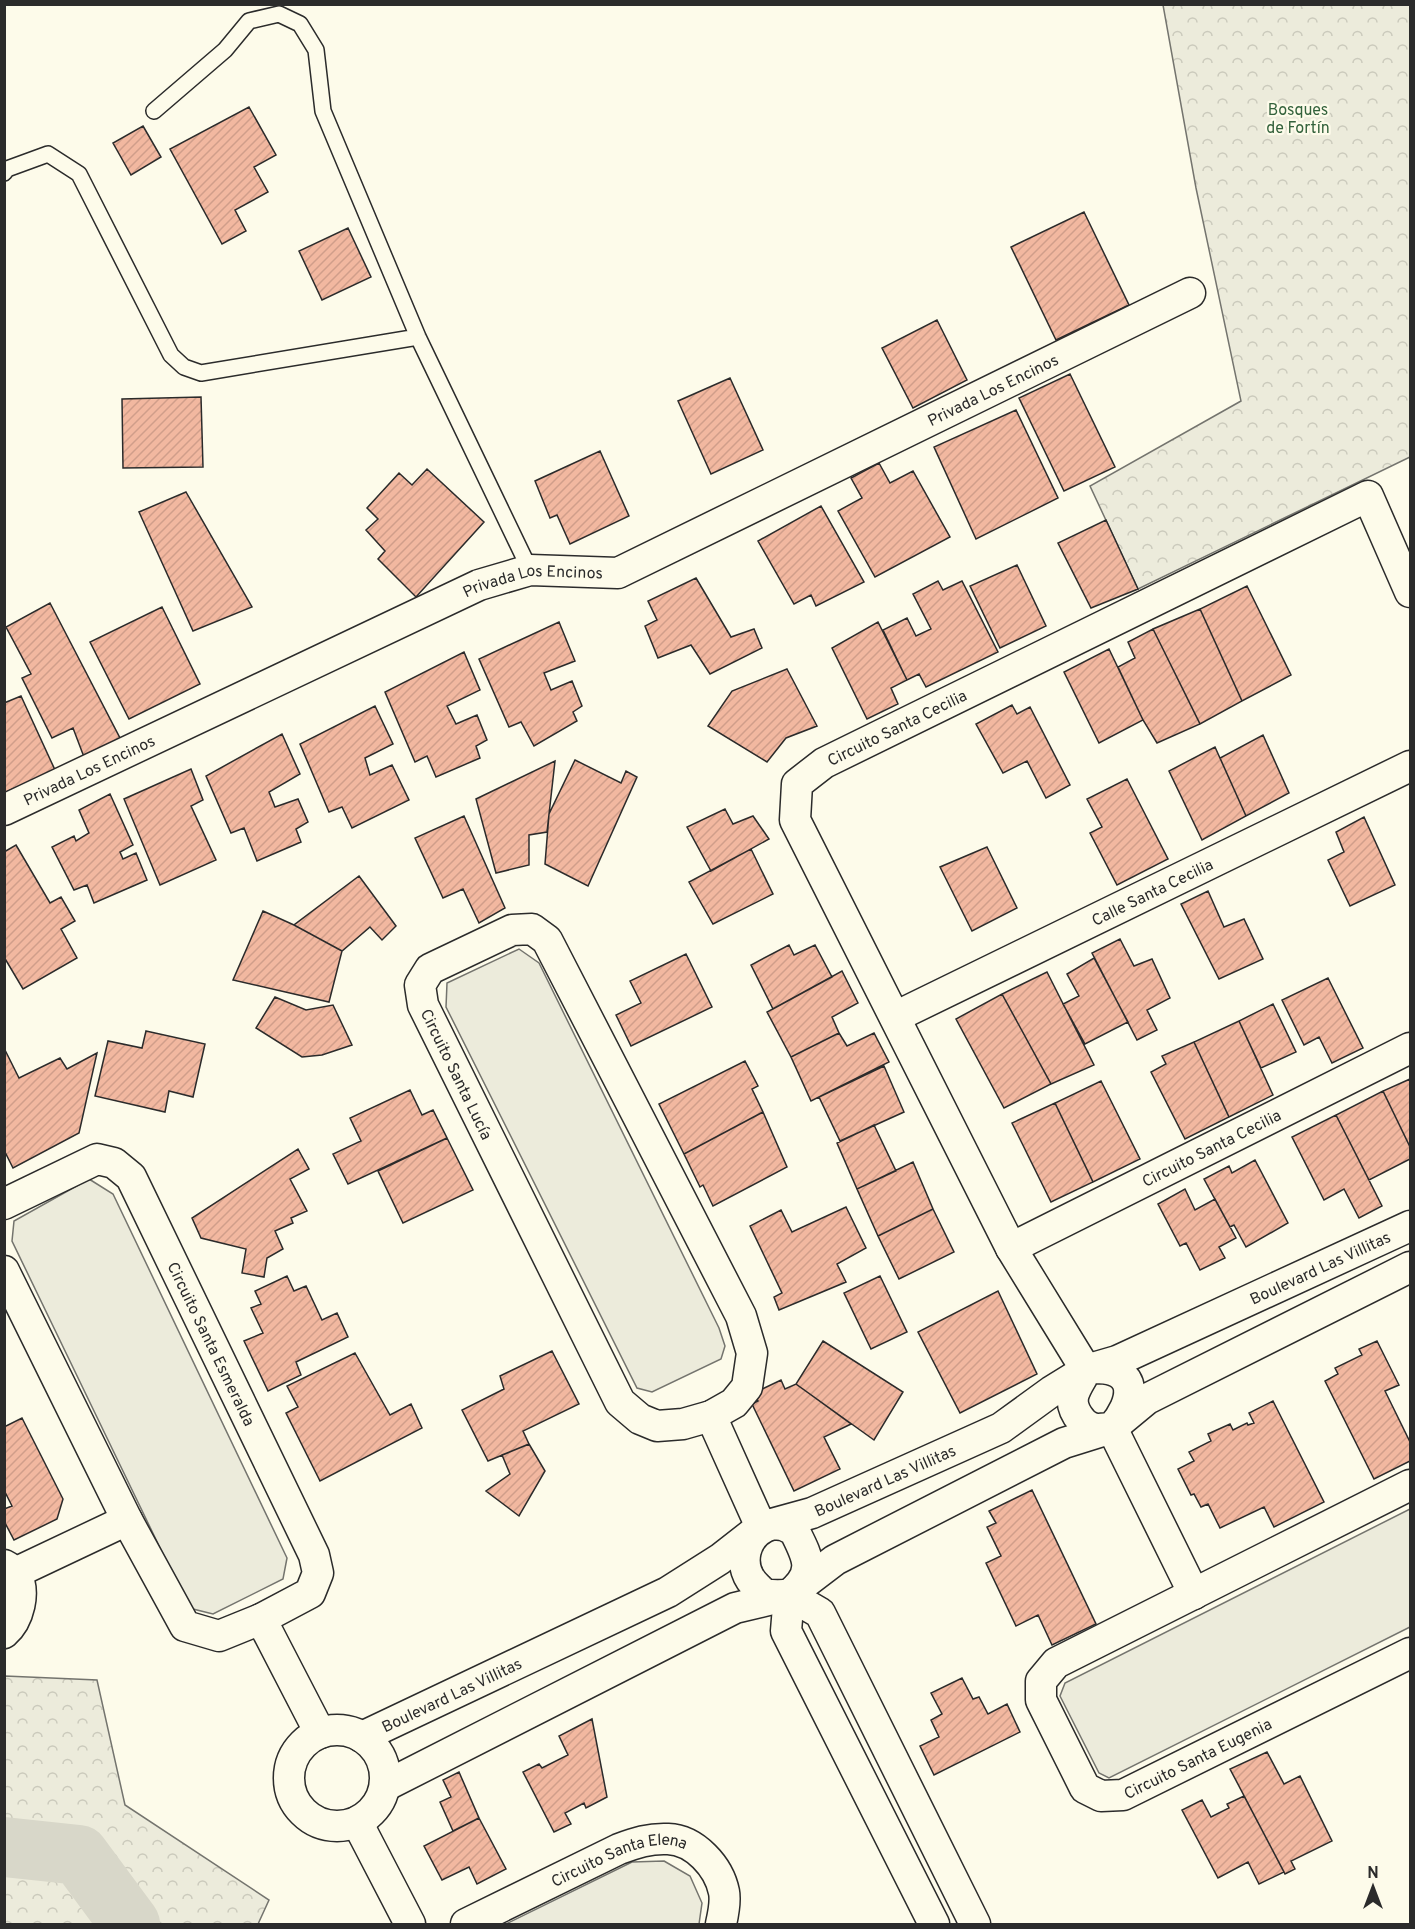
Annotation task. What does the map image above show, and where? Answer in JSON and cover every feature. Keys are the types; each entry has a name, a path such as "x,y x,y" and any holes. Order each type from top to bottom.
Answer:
{"street":[{"name":"Privada Los Encinos","path":"4,810 479,585 530,570 618,573 1190,293"},
{"name":"Circuito Santa Cecilia","path":"1086,1370 1011,1248 795,820 797,784 824,764 1368,496 1410,592"},
{"name":"Calle Santa Cecilia","path":"895,1017 1410,766"},
{"name":"Circuito Santa Lucía","path":"532,928 547,940 741,1316 752,1353 747,1387 734,1403 711,1416 683,1424 657,1426 640,1419 620,1402 423,1005 420,985 430,969 512,930 532,928"},
{"name":"Circuito Santa Cecilia","path":"1011,1248 1410,1048"},
{"name":"Circuito Santa Esmeralda","path":"4,1204 96,1159 114,1164 130,1177 314,1555 318,1573 310,1593 261,1619 219,1636 185,1626 127,1520 4,1271"},
{"name":"Boulevard Las Villitas","path":"362,1737 668,1592 720,1559 761,1527 812,1513 1001,1428 1052,1391 1086,1370 1117,1361 1410,1226"},
{"path":"385,1786 735,1608 789,1595 846,1554 1064,1443 1112,1428 1147,1399 1410,1267"},
{"path":"1105,1368 1116,1371 1126,1378 1129,1387 1128,1406 1112,1428 1094,1429 1085,1424 1076,1412 1073,1397 1086,1370 1105,1368"},
{"path":"711,1416 761,1527"},
{"path":"1112,1428 1194,1594"},
{"name":"Circuito Santa Eugenia","path":"1410,1485 1056,1663 1041,1681 1041,1700 1085,1788 1101,1796 1123,1795 1410,1653"},
{"path":"4,1633 16,1617 20,1601 19,1585 10,1569 127,1520"},
{"path":"934,1924 786,1631 789,1595 801,1585 809,1565 805,1554 794,1530 773,1524 761,1527 751,1538 745,1552 745,1567 750,1581 764,1594 789,1595 820,1613 975,1924"},
{"path":"261,1619 320,1733"},
{"path":"341,1730 362,1737 380,1757 385,1771 385,1786 380,1801 370,1813 357,1822 342,1826 325,1824 310,1818 298,1806 291,1791 289,1775 293,1759 303,1742 320,1733 341,1730"},
{"path":"357,1822 410,1924"},
{"name":"Circuito Santa Elena","path":"466,1924 619,1849 640,1841 670,1839 693,1846 714,1867 724,1893 721,1924"}],"lane":[{"path":"154,111 225,50 249,21 279,14 300,24 316,50 323,111 418,337 530,570"},
{"path":"4,173 7,169 48,154 79,174 171,355 184,367 201,373 418,337"}],"green space":[{"name":"Bosques de Fortín","path":"1163,5 1410,5 1410,457 1138,589 1090,486 1241,401 1196,188"},
{"path":"519,949 539,963 719,1328 725,1346 721,1359 652,1392 637,1388 446,1007 447,983"},
{"path":"89,1179 113,1194 287,1558 283,1579 213,1614 189,1608 12,1241 14,1221"},
{"path":"1410,1509 1410,1627 1109,1778 1099,1773 1060,1696 1065,1683"},
{"path":"5,1676 97,1680 125,1805 269,1900 258,1924 5,1924"},
{"path":"664,1861 690,1876 702,1903 699,1924 506,1924 632,1862"}],"building":[{"path":"249,107 276,155 254,167 268,192 235,210 246,231 222,244 170,149"},
{"path":"143,126 161,157 131,175 113,143"},
{"path":"1084,212 1129,305 1056,340 1011,247"},
{"path":"348,228 371,277 322,300 299,251"},
{"path":"937,320 967,380 913,408 882,348"},
{"path":"1070,374 1115,467 1064,491 1019,398"},
{"path":"730,378 763,450 711,474 678,401"},
{"path":"201,397 203,467 123,468 122,399"},
{"path":"1016,410 1058,498 976,539 934,447"},
{"path":"600,451 629,516 570,544 557,515 550,518 535,481"},
{"path":"879,463 890,483 913,471 950,537 875,577 838,511 862,498 851,478"},
{"path":"427,469 484,522 416,597 378,559 385,551 366,530 378,519 367,508 399,473 412,485"},
{"path":"186,492 252,607 193,631 139,512"},
{"path":"821,506 864,582 816,606 811,595 794,604 758,541"},
{"path":"1106,520 1138,589 1091,608 1058,543"},
{"path":"1017,565 1046,626 1000,648 970,586"},
{"path":"696,578 731,637 754,629 762,648 710,674 691,645 658,658 645,626 657,620 648,601"},
{"path":"938,581 943,590 962,581 998,652 926,687 919,674 907,680 883,630 907,618 916,636 931,629 913,594"},
{"path":"1247,586 1291,675 1242,701 1200,609"},
{"path":"50,603 121,740 84,757 73,728 52,738 22,678 31,674 6,627"},
{"path":"162,607 200,684 129,719 90,642"},
{"path":"1200,609 1242,701 1200,724 1153,629"},
{"path":"559,622 575,661 544,673 551,690 572,681 582,706 573,712 577,721 534,746 521,722 509,727 479,659"},
{"path":"878,622 907,680 891,688 898,704 867,719 832,648"},
{"path":"1153,629 1200,724 1157,743 1143,720 1118,667 1135,658 1128,642"},
{"path":"1109,649 1143,720 1099,743 1064,672"},
{"path":"464,652 480,690 447,706 456,724 477,715 487,740 476,746 480,758 436,777 427,756 415,762 385,692"},
{"path":"787,669 817,726 786,738 767,762 708,726 732,691"},
{"path":"21,696 55,770 4,793 4,703"},
{"path":"1012,705 1017,714 1030,707 1070,785 1046,798 1027,761 1003,773 976,724"},
{"path":"375,706 393,744 365,758 370,775 392,765 409,800 352,828 342,807 329,812 300,744"},
{"path":"282,734 300,774 269,792 275,807 298,799 308,822 296,829 301,842 257,861 244,828 231,833 206,776"},
{"path":"1263,735 1289,793 1246,816 1220,758"},
{"path":"1215,747 1246,816 1202,840 1169,771"},
{"path":"575,760 621,783 626,771 637,777 588,886 545,864 549,814"},
{"path":"555,761 547,832 529,835 529,865 496,873 476,799"},
{"path":"191,769 203,800 191,806 216,860 160,885 124,799"},
{"path":"1127,779 1168,859 1117,885 1090,833 1102,827 1087,799"},
{"path":"110,794 133,845 120,852 123,859 136,853 147,880 94,903 87,885 74,890 52,847 74,836 76,841 89,833 79,810"},
{"path":"725,809 733,824 753,816 769,839 711,871 687,827"},
{"path":"464,816 505,908 479,923 463,889 443,898 415,838"},
{"path":"1364,817 1395,885 1350,906 1328,860 1344,852 1336,832"},
{"path":"16,845 50,903 61,897 75,921 61,929 77,958 23,989 4,957 4,852"},
{"path":"987,847 1017,908 972,931 940,867"},
{"path":"751,849 773,894 713,924 689,882"},
{"path":"359,876 396,926 382,940 370,927 342,951 294,925"},
{"path":"1208,891 1224,927 1244,919 1263,959 1219,979 1181,904"},
{"path":"263,911 342,951 329,1002 233,980"},
{"path":"1120,939 1134,966 1152,959 1170,998 1147,1010 1157,1030 1137,1040 1092,953"},
{"path":"789,945 794,955 815,945 832,977 773,1009 751,965"},
{"path":"686,954 712,1007 631,1046 616,1015 641,1003 630,981"},
{"path":"1094,958 1128,1022 1085,1044 1063,1004 1079,996 1067,974"},
{"path":"842,971 858,1003 832,1017 839,1033 791,1057 767,1012"},
{"path":"1047,972 1094,1065 1051,1084 1002,994"},
{"path":"1328,978 1363,1048 1332,1063 1319,1037 1304,1045 1282,1000"},
{"path":"1002,994 1051,1084 1004,1108 956,1019"},
{"path":"275,997 306,1010 333,1005 352,1045 322,1055 302,1057 256,1028"},
{"path":"1273,1004 1296,1052 1261,1068 1239,1021"},
{"path":"1239,1021 1273,1095 1229,1117 1194,1042"},
{"path":"146,1031 205,1044 193,1097 169,1091 165,1112 95,1096 108,1041 142,1048"},
{"path":"839,1033 847,1046 874,1033 889,1062 811,1101 791,1057"},
{"path":"1194,1042 1229,1117 1185,1139 1151,1072 1166,1064 1162,1056"},
{"path":"4,1048 19,1078 60,1058 67,1069 97,1053 79,1133 13,1168 4,1150"},
{"path":"745,1061 758,1086 752,1089 763,1112 684,1154 659,1104"},
{"path":"884,1066 904,1112 840,1141 819,1097"},
{"path":"1410,1079 1410,1147 1383,1091"},
{"path":"1101,1081 1140,1159 1093,1182 1055,1103"},
{"path":"410,1090 422,1115 433,1110 447,1138 348,1184 333,1154 361,1141 350,1118"},
{"path":"1383,1091 1410,1147 1410,1159 1369,1180 1336,1115"},
{"path":"1055,1103 1093,1182 1051,1202 1012,1123"},
{"path":"763,1112 787,1167 713,1206 703,1185 700,1187 684,1154"},
{"path":"1336,1115 1382,1206 1359,1218 1344,1189 1324,1200 1292,1137"},
{"path":"874,1125 896,1171 857,1189 837,1143"},
{"path":"447,1138 473,1190 403,1223 378,1171"},
{"path":"298,1149 309,1169 290,1179 307,1211 291,1218 293,1223 275,1231 283,1249 267,1258 264,1277 242,1273 246,1249 201,1238 192,1218"},
{"path":"1255,1160 1288,1223 1246,1247 1234,1225 1230,1227 1204,1179 1229,1166 1232,1173"},
{"path":"913,1162 933,1209 878,1236 857,1189"},
{"path":"1185,1189 1195,1210 1215,1199 1236,1238 1219,1247 1225,1258 1200,1270 1186,1243 1180,1246 1158,1204"},
{"path":"846,1207 866,1248 837,1264 846,1282 779,1310 774,1297 782,1293 750,1226 781,1210 792,1232"},
{"path":"933,1209 954,1252 899,1279 878,1236"},
{"path":"287,1276 294,1291 306,1286 322,1320 337,1313 348,1337 296,1362 301,1375 268,1391 244,1341 263,1333 251,1308 261,1304 255,1291"},
{"path":"880,1276 907,1332 871,1349 844,1293"},
{"path":"998,1291 1037,1374 960,1413 918,1332"},
{"path":"823,1341 903,1392 874,1440 796,1384"},
{"path":"1377,1341 1399,1385 1385,1391 1410,1442 1410,1461 1374,1479 1325,1381 1338,1374 1335,1368 1362,1355 1359,1349"},
{"path":"552,1351 579,1404 523,1431 529,1444 488,1461 462,1410 504,1389 500,1376"},
{"path":"355,1353 390,1415 411,1404 422,1428 320,1481 286,1413 298,1407 287,1386"},
{"path":"781,1380 785,1389 796,1384 851,1424 824,1437 840,1469 794,1491 752,1404 758,1401 754,1393"},
{"path":"1273,1401 1324,1502 1274,1527 1264,1507 1220,1528 1208,1504 1201,1507 1194,1494 1191,1495 1178,1469 1194,1461 1189,1452 1211,1441 1208,1434 1230,1424 1233,1430 1247,1423 1248,1425 1254,1423 1249,1413"},
{"path":"22,1418 63,1499 57,1519 14,1540 4,1521 4,1509 12,1506 4,1490 4,1427"},
{"path":"529,1444 545,1471 519,1516 486,1491 510,1474 502,1455"},
{"path":"1032,1490 1096,1624 1052,1645 1038,1615 1016,1626 986,1563 1001,1556 987,1527 996,1523 989,1511"},
{"path":"962,1678 973,1699 979,1697 988,1714 1007,1704 1020,1732 934,1775 920,1746 939,1737 931,1720 942,1714 931,1693"},
{"path":"592,1719 607,1797 586,1808 584,1803 565,1813 571,1824 554,1832 523,1772 539,1764 542,1768 568,1755 559,1736"},
{"path":"1267,1752 1284,1784 1300,1776 1332,1841 1291,1861 1295,1869 1285,1874 1230,1769"},
{"path":"459,1772 479,1818 453,1831 440,1802 451,1797 443,1780"},
{"path":"1244,1796 1284,1872 1259,1884 1248,1862 1218,1878 1182,1810 1202,1800 1211,1817 1229,1808 1227,1804"},
{"path":"479,1818 506,1869 477,1884 469,1867 442,1880 424,1846"}],"waterway":[{"path":"4,1847 79,1855 130,1924"}]}
